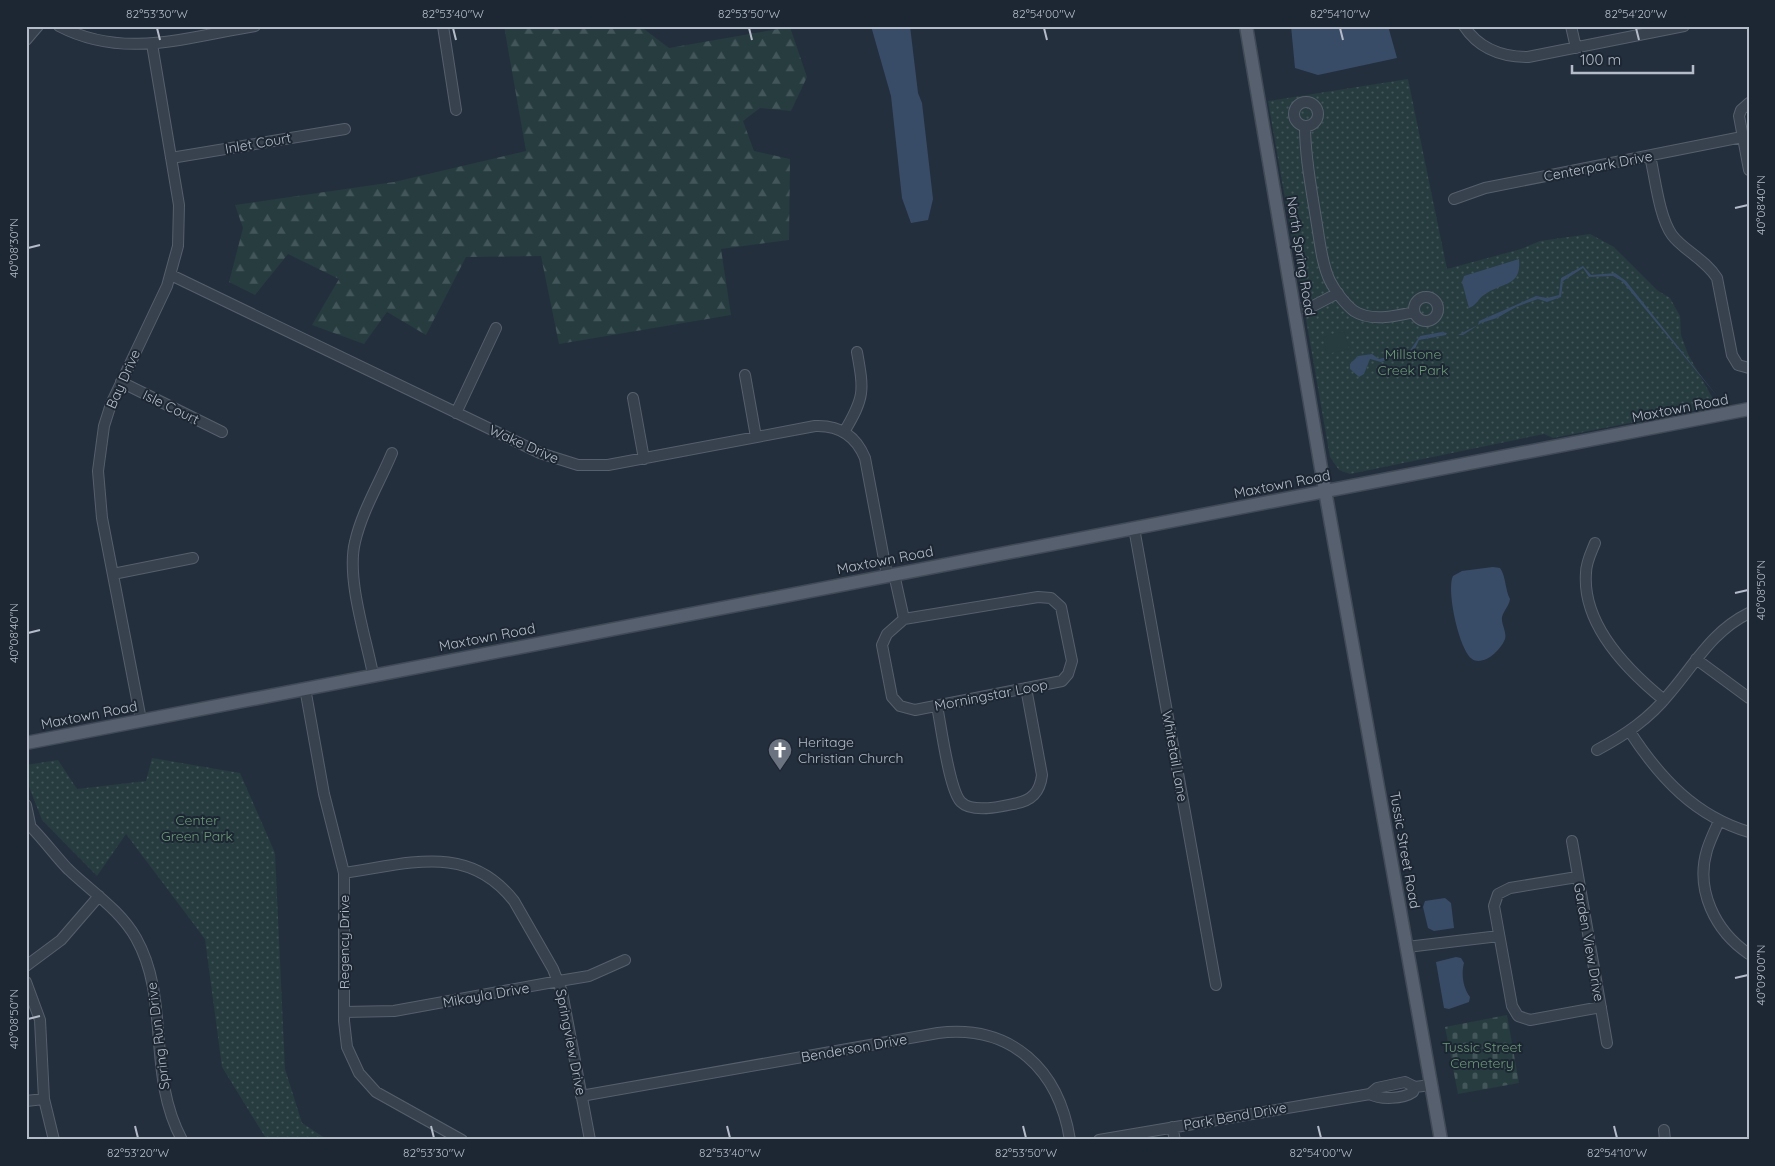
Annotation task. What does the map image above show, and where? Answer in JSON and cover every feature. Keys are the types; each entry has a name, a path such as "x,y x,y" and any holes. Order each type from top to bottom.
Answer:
{"main road":[{"name":"North Spring Road","path":"1246,26 1325,490 1340,566"},
{"name":"Maxtown Road","path":"26,742 1325,490 1749,410"},
{"name":"Tussic Street Road","path":"1340,566 1441,1140"}],"street":[{"path":"26,40 38,26"},
{"path":"60,26 74,34 104,43 152,44 256,26"},
{"path":"443,26 456,110"},
{"path":"1464,26 1478,42 1494,52 1515,57 1576,48 1684,26"},
{"path":"1572,26 1576,48"},
{"name":"Bay Drive","path":"141,720 100,506 98,471 104,426 121,382 171,275 178,246 180,214 152,44"},
{"path":"1749,103 1740,110 1739,116 1749,170"},
{"path":"1305,126 1307,158 1322,252 1330,281 1355,312 1390,317 1414,312"},
{"name":"Inlet Court","path":"171,158 345,129"},
{"name":"Centerpark Drive","path":"1454,199 1485,188 1742,137"},
{"path":"1650,156 1665,217 1672,235 1710,267 1717,278 1732,355 1738,365 1749,368"},
{"name":"Wake Drive","path":"171,275 540,453 565,462 592,466 608,465 815,426 835,427 844,432"},
{"path":"1294,310 1313,306 1338,293"},
{"path":"456,413 496,328"},
{"path":"857,352 863,391 858,409 844,432 857,443 865,458 891,574 904,620"},
{"path":"744,375 756,437"},
{"name":"Isle Court","path":"121,382 222,432"},
{"path":"633,398 644,459"},
{"path":"373,674 353,575 353,552 361,522 392,453"},
{"name":"Whitetail Lane","path":"1134,528 1216,985"},
{"path":"1595,543 1587,562 1586,574 1591,606 1600,628 1623,663 1664,700"},
{"path":"113,574 193,558"},
{"name":"Morningstar Loop","path":"1038,597 1051,598 1061,606 1072,661 1068,674 1062,680 1026,688 916,710 900,706 892,697 882,645 887,634 904,620 1038,597"},
{"path":"1597,750 1630,732 1664,700 1716,635 1749,613"},
{"path":"1696,658 1749,698"},
{"name":"Regency Drive","path":"304,688 324,794 344,873 344,1012 347,1047 352,1060 367,1083 387,1100 462,1140"},
{"path":"937,706 954,789 962,803 975,808 1015,804 1031,799 1040,788 1042,774 1026,688"},
{"path":"1630,732 1667,782 1698,808 1719,821 1749,832"},
{"name":"Spring Run Drive","path":"26,805 27,824 50,850 99,896 131,931 148,963 155,1000 164,1095 182,1140"},
{"path":"1719,821 1705,861 1704,876 1708,902 1720,927 1736,945 1749,954"},
{"name":"Garden View Drive","path":"1572,841 1607,1043"},
{"name":"Springview Drive","path":"344,873 431,861 457,862 482,872 495,880 514,902 559,981 590,1140"},
{"path":"1578,877 1510,888 1498,894 1494,906 1499,936 1512,1006 1518,1016 1530,1020 1601,1007"},
{"path":"26,966 61,940 99,896"},
{"path":"1407,948 1499,936"},
{"name":"Mikayla Drive","path":"344,1012 394,1011 589,976 625,960"},
{"path":"26,982 40,1020 44,1099 54,1140"},
{"name":"Benderson Drive","path":"581,1096 928,1034 961,1031 1002,1040 1037,1064 1059,1097 1065,1114 1070,1140"},
{"name":"Park Bend Drive","path":"1099,1140 1370,1094 1382,1098 1409,1095 1415,1087 1431,1085"},
{"path":"26,1101 44,1099"},
{"path":"1172,1127 1175,1140"}],"green space":[{"path":"504,26 640,26 669,48 790,27 807,77 791,111 760,108 743,121 754,151 790,159 789,240 721,249 731,315 559,344 541,256 466,257 426,335 387,312 364,344 312,325 339,279 288,254 255,295 229,282 243,228 235,205 394,182 526,151"},
{"name":"Millstone Creek Park","path":"1408,79 1447,269 1521,249 1540,241 1590,234 1614,247 1657,290 1670,298 1680,316 1681,335 1688,354 1717,406 1553,438 1544,434 1350,474 1339,470 1330,457 1268,101"},
{"path":"1344,331 1349,349 1327,354 1323,337"},
{"name":"Center Green Park","path":"152,758 240,773 275,853 285,1069 302,1123 328,1140 267,1140 222,1067 205,939 126,834 97,876 42,820 26,779 26,765 58,760 77,789 146,781"},
{"name":"Tussic Street Cemetery","path":"1507,1015 1519,1083 1458,1094 1445,1027"}],"water":[{"path":"871,26 910,26 918,93 922,103 933,199 928,220 911,223 902,198 891,96"},
{"path":"1291,26 1388,26 1397,58 1318,75 1295,68"},
{"path":"1519,259 1519,268 1514,279 1484,295 1469,308 1462,282 1464,276"},
{"path":"1583,266 1591,275 1615,273 1626,281 1717,396 1622,281 1613,276 1589,277 1583,268 1563,281 1561,297 1547,302 1538,299 1478,325 1479,321 1536,296 1547,298 1559,295 1561,278"},
{"path":"1478,325 1463,335 1458,335"},
{"path":"1442,332 1447,333 1446,335 1419,340 1413,353 1401,360 1391,358 1381,362 1370,359 1364,374 1359,377 1350,369 1350,364 1358,356 1372,354 1379,359 1409,352 1420,336"},
{"path":"1493,567 1500,568 1502,571 1510,599 1502,617 1505,639 1501,647 1492,656 1477,661 1472,659 1467,653 1458,632 1451,594 1451,583 1453,576 1462,571"},
{"path":"1445,898 1451,903 1454,928 1434,931 1428,928 1423,907 1425,901"},
{"path":"1456,957 1461,958 1464,963 1463,981 1470,997 1469,1002 1449,1009 1444,1008 1436,962"}],"place":[{"name":"Heritage Christian Church","path":"780,771"}]}
